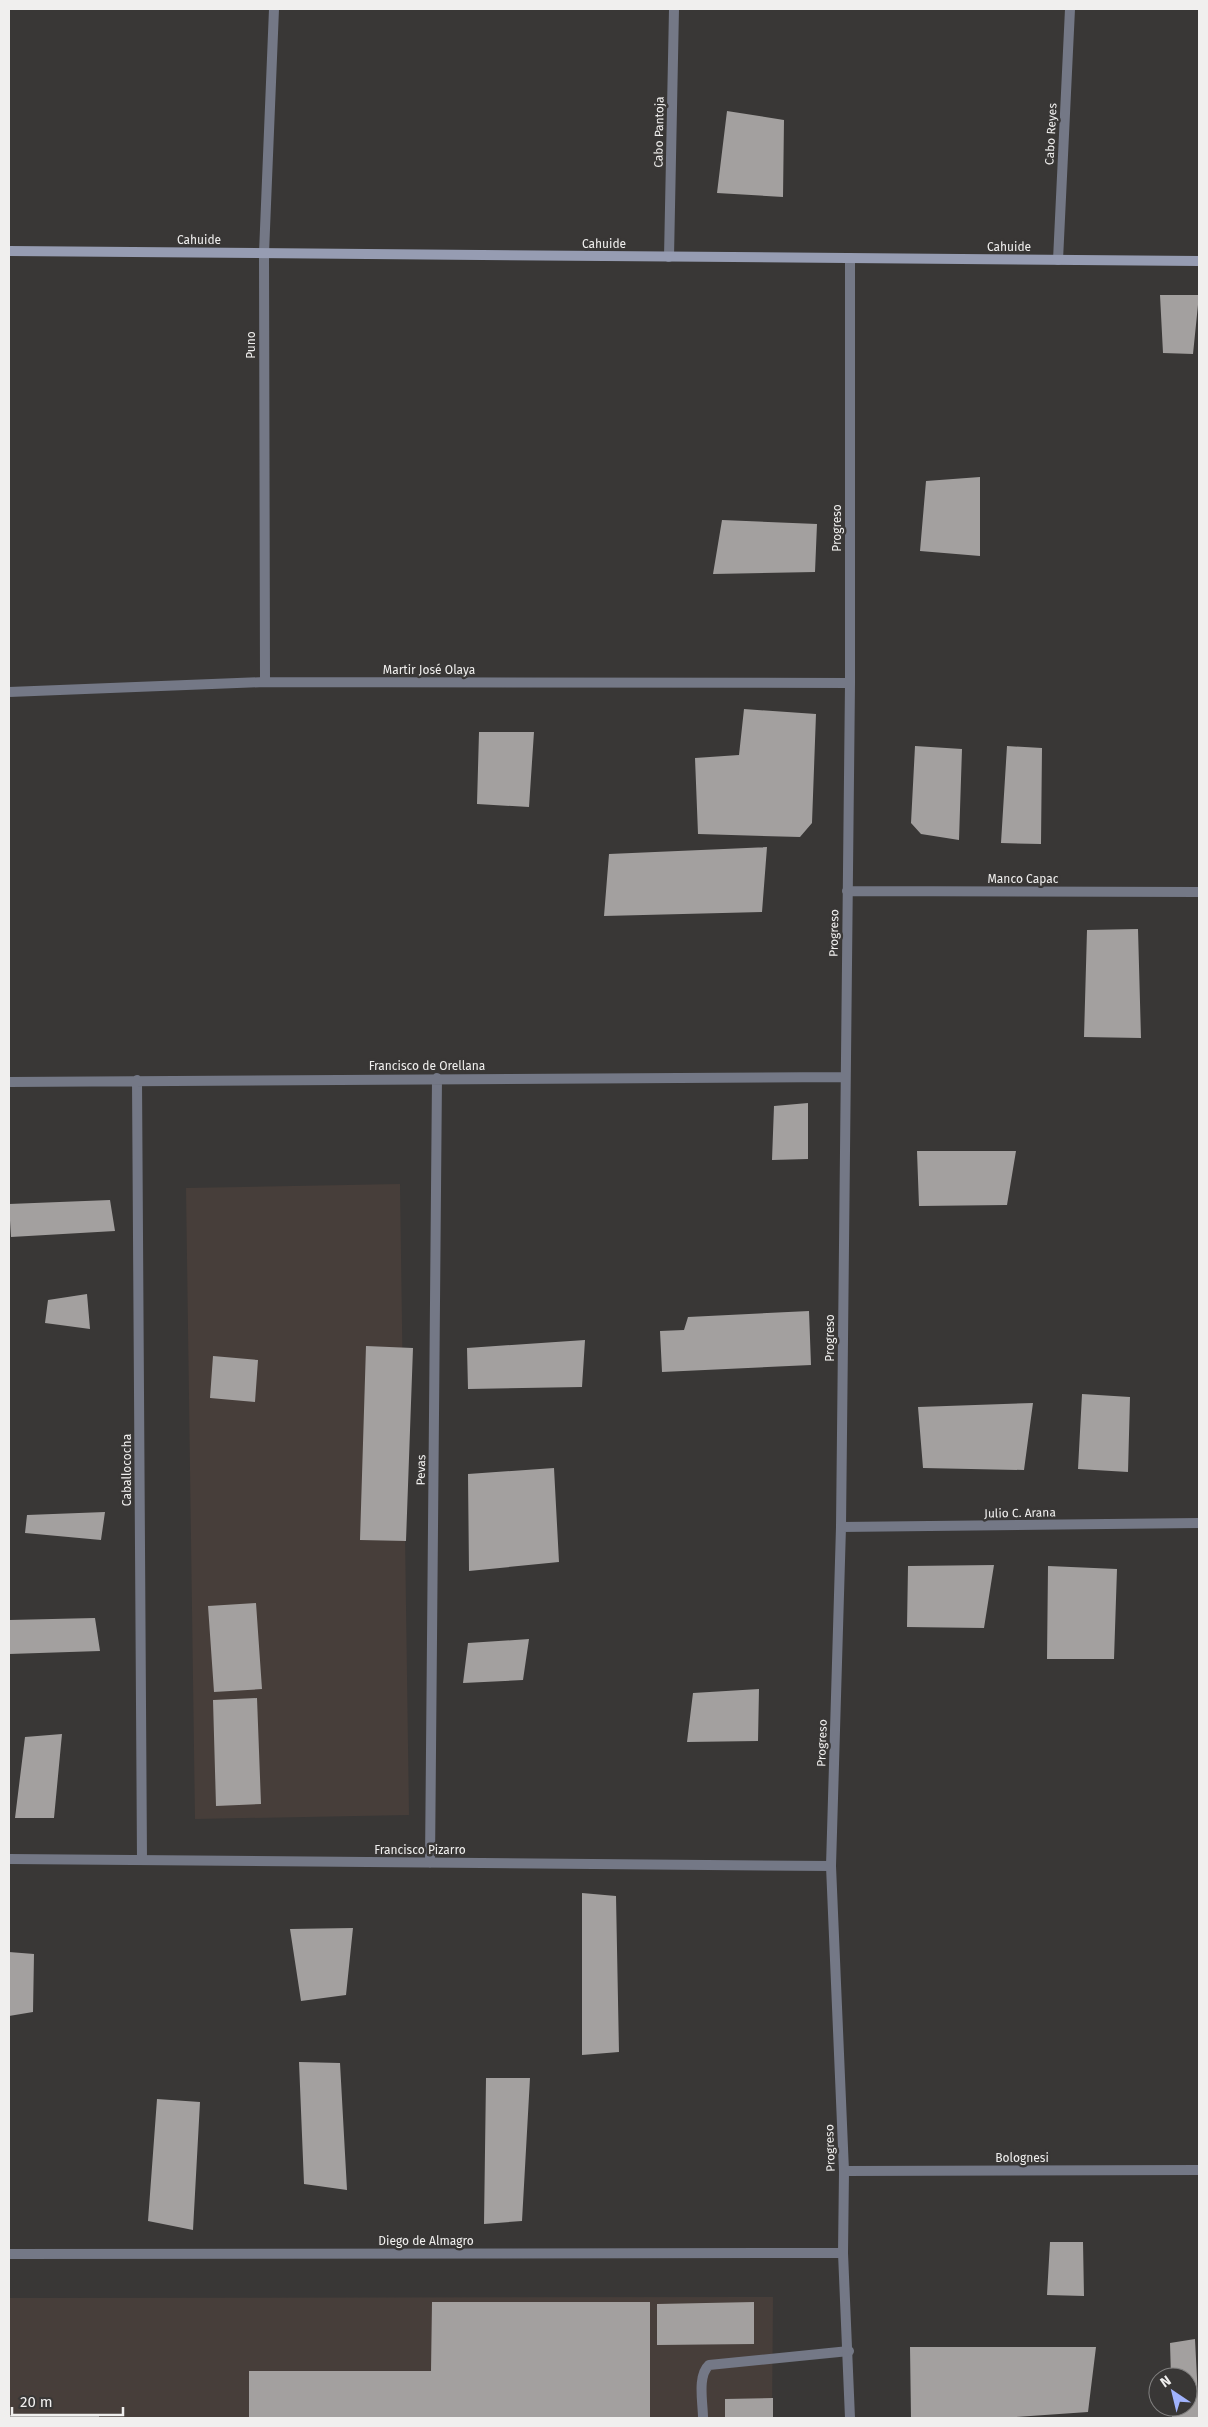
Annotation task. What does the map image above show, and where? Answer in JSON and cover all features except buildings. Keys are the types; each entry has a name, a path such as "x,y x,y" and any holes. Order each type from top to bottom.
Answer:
{"main road":[{"name":"Cahuide","path":"9,251 1199,261"}],"street":[{"name":"Puno","path":"265,682 264,253 274,9"},
{"name":"Cabo Pantoja","path":"669,257 674,9"},
{"name":"Cabo Reyes","path":"1058,260 1070,9"},
{"name":"Progreso","path":"850,258 850,683 844,1077 841,1527 832,1866 844,2171 843,2253 849,2351 850,2418"},
{"name":"Martir José Olaya","path":"9,692 265,682 850,683"},
{"name":"Manco Capac","path":"847,891 1199,892"},
{"name":"Francisco de Orellana","path":"9,1082 844,1077"},
{"name":"Pevas","path":"430,1863 437,1078"},
{"name":"Caballococha","path":"137,1080 142,1860"},
{"name":"Julio C. Arana","path":"841,1527 1199,1523"},
{"name":"Francisco Pizarro","path":"9,1859 832,1866"},
{"name":"Bolognesi","path":"844,2171 1199,2170"},
{"name":"Diego de Almagro","path":"9,2254 843,2253"},
{"path":"703,2418 702,2376 704,2369 709,2365 849,2351"}],"shaded area":[{"path":"400,1184 409,1815 195,1819 186,1188"},
{"path":"773,2297 772,2418 9,2418 9,2298"}]}
